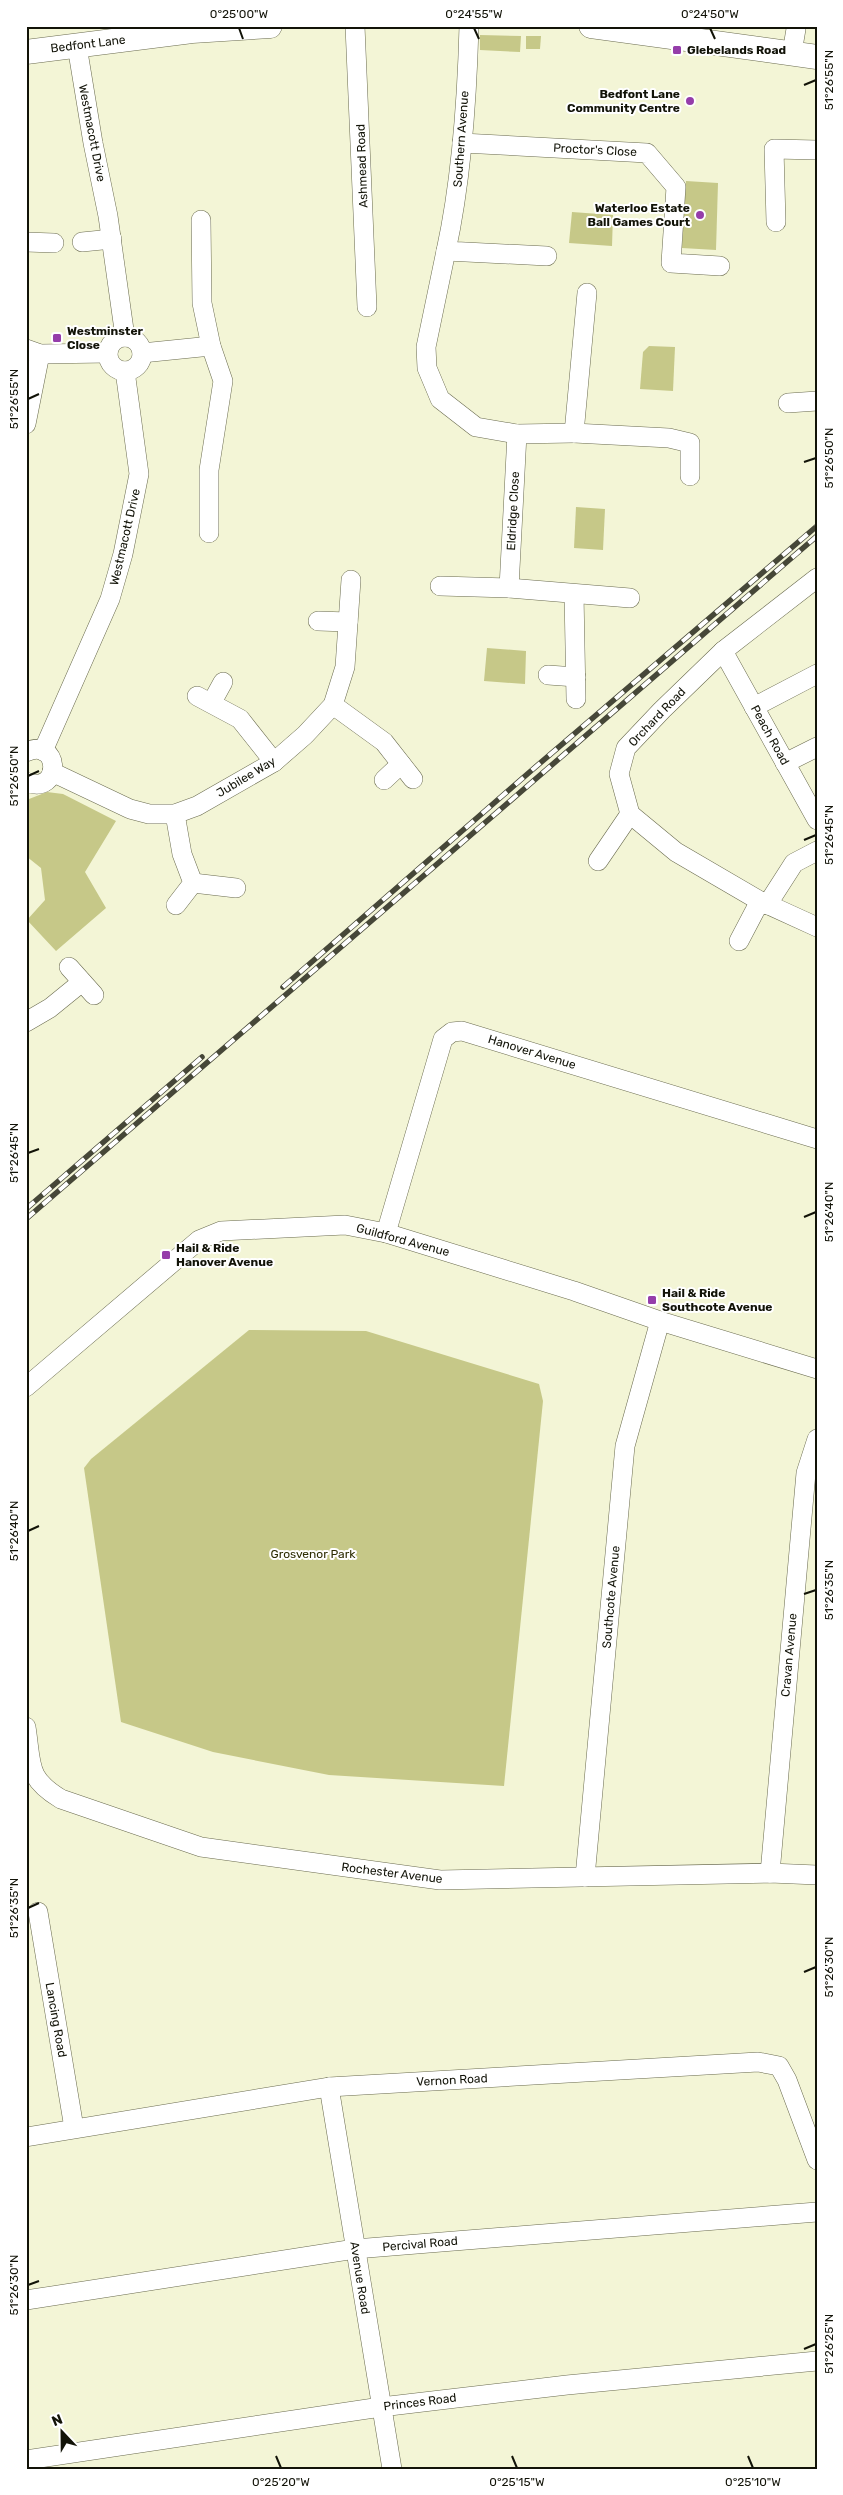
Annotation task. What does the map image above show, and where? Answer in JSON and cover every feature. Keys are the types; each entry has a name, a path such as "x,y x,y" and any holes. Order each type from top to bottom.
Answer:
{"main road":[{"name":"Bedfont Lane","path":"26,52 192,28 270,26"},
{"path":"591,26 817,56"}],"street":[{"name":"Ashmead Road","path":"355,26 367,307"},
{"name":"Southern Avenue","path":"469,26 456,209 426,347 427,368 440,399 476,427 517,434 669,438 690,444 690,476"},
{"path":"792,53 796,29"},
{"name":"Westmacott Drive","path":"76,46 112,239 125,337"},
{"name":"Proctor's Close","path":"462,143 648,153 676,187 671,263 720,266"},
{"path":"776,222 774,149 817,150"},
{"path":"201,220 202,303 211,346 223,380 209,470 210,533"},
{"path":"82,242 112,239"},
{"path":"26,242 54,243"},
{"path":"446,251 547,256"},
{"path":"574,434 587,293"},
{"path":"125,337 136,342 142,353 139,364 132,370 125,371 114,367 108,352 115,341 125,337"},
{"path":"142,353 211,346"},
{"path":"26,424 33,351 108,352"},
{"name":"Westmacott Drive","path":"35,751 110,599 123,554 139,474 125,371"},
{"path":"788,403 817,401"},
{"name":"Eldridge Close","path":"510,588 517,434"},
{"name":"Orchard Road","path":"630,814 619,774 626,748 723,651 817,578"},
{"name":"Jubilee Way","path":"52,772 130,809 149,814 175,814 197,806 274,762 305,735 333,705 345,667 351,580"},
{"path":"440,586 510,588 630,598"},
{"path":"574,594 576,699"},
{"path":"318,622 348,622"},
{"name":"Peach Road","path":"723,651 817,820"},
{"path":"754,707 817,674"},
{"path":"548,675 576,677"},
{"path":"223,682 205,699 240,719 274,762"},
{"path":"333,705 384,742 414,779"},
{"path":"785,763 817,747"},
{"path":"27,783 41,784 52,772 52,760 35,751"},
{"path":"384,780 401,764"},
{"path":"175,814 182,854 193,883"},
{"path":"598,861 630,814 676,852 764,903 817,927"},
{"path":"739,941 794,863 817,851"},
{"path":"193,883 236,888"},
{"path":"176,905 193,883"},
{"path":"26,1022 88,988 69,967"},
{"name":"Hanover Avenue","path":"386,1233 443,1039 452,1032 462,1031 817,1139"},
{"name":"Guildford Avenue","path":"26,1387 199,1240 221,1231 345,1225 386,1233 574,1290 660,1321 817,1369"},
{"name":"Southcote Avenue","path":"585,1877 625,1446 660,1321"},
{"name":"Cravan Avenue","path":"770,1873 806,1473 817,1439"},
{"name":"Rochester Avenue","path":"26,1727 34,1773 43,1788 61,1799 201,1847 440,1880 770,1873 817,1875"},
{"name":"Lancing Road","path":"38,1912 74,2128"},
{"name":"Vernon Road","path":"26,2137 329,2087 758,2062 779,2066 787,2080 817,2160"},
{"name":"Avenue Road","path":"329,2087 392,2469"},
{"name":"Percival Road","path":"26,2300 355,2249 817,2212"},
{"name":"Princes Road","path":"26,2460 381,2407 567,2385 817,2361"}],"green space":[{"path":"480,35 521,36 520,52 480,50"},
{"path":"526,36 541,36 540,49 526,49"},
{"name":"Waterloo Estate Ball Games Court","path":"686,181 718,183 716,250 682,248"},
{"path":"572,212 613,215 612,246 569,243"},
{"path":"649,346 675,347 673,391 640,389 643,352"},
{"path":"576,507 605,509 603,550 574,548"},
{"path":"487,648 526,651 525,684 484,681"},
{"path":"47,792 63,794 116,821 85,872 106,908 56,951 27,920 45,900 41,868 26,856 26,804 29,799"},
{"name":"Grosvenor Park","path":"249,1330 366,1331 539,1384 543,1401 504,1786 329,1775 213,1752 121,1722 84,1468 91,1459"}],"railway":[{"path":"283,987 532,770 817,526"},
{"path":"26,1219 817,536"},
{"path":"26,1209 202,1057"}],"place":[{"name":"Glebelands Road","path":"677,50"},
{"name":"Bedfont Lane Community Centre","path":"690,101"},
{"name":"Waterloo Estate Ball Games Court","path":"700,215"},
{"name":"Westminster Close","path":"57,338"},
{"name":"Hail & Ride Hanover Avenue","path":"166,1255"},
{"name":"Hail & Ride Southcote Avenue","path":"652,1300"}]}
